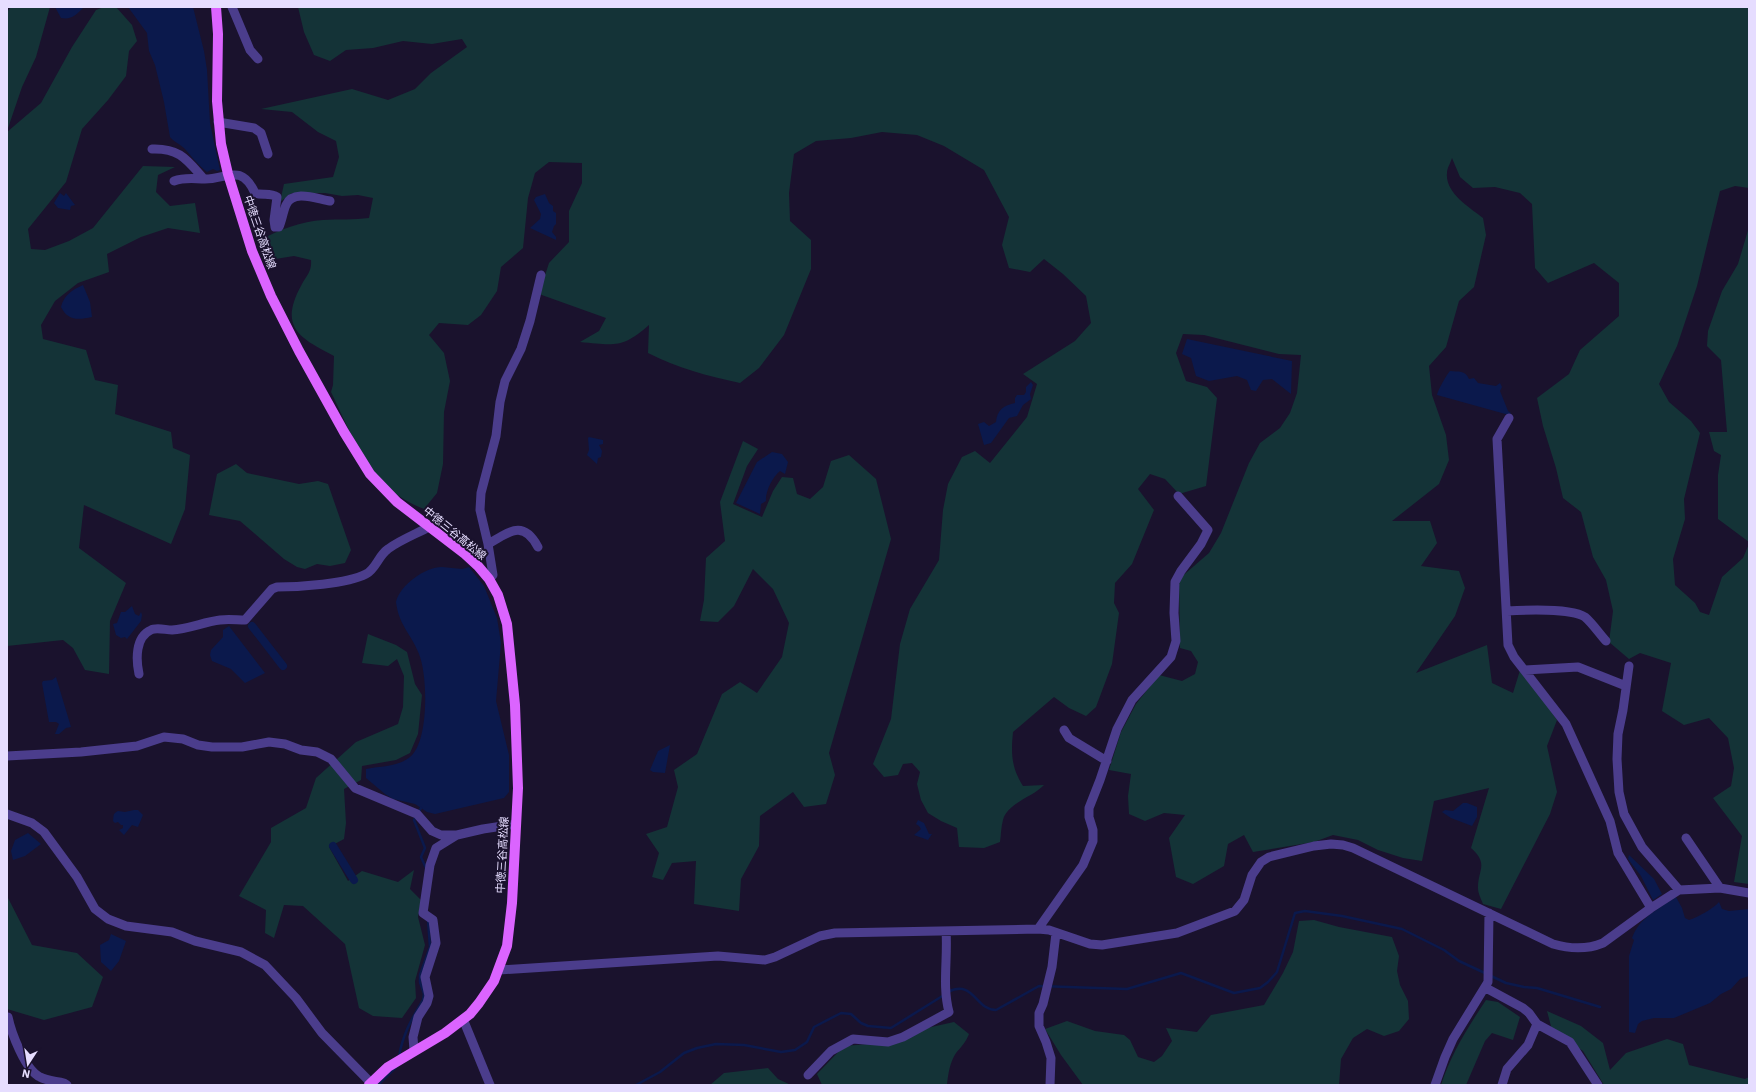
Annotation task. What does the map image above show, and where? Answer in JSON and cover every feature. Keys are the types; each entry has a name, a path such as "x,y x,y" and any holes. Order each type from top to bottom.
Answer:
{"main road":[{"name":"中徳三谷高松線","path":"216,7 218,34 218,122 228,174 252,251 271,296 299,351 344,432 370,474 397,502 465,554 489,579 504,610 510,650 518,761 516,824 510,923 507,946 499,970 484,998 464,1019 445,1033 414,1050 388,1067 370,1084"}],"street":[{"path":"232,7 250,50 258,59"},
{"path":"218,122 254,128 261,133 268,154"},
{"path":"152,149 165,148 175,151 188,161 204,179"},
{"path":"174,181 191,177 204,179 228,174 236,174 251,184 255,193 260,195 272,194 277,197 275,227 279,226 286,205 295,197 301,196 330,201"},
{"path":"489,579 493,575 480,510 481,492 496,436 500,402 505,381 521,349 530,321 541,275"},
{"path":"1508,418 1498,439 1508,645 1514,657 1566,724 1610,821 1618,853 1651,908"},
{"path":"1038,929 1083,865 1093,841 1093,830 1089,817 1089,808 1107,761 1117,729 1132,700 1171,656 1176,642 1174,613 1175,582 1181,571 1201,544 1208,530 1178,496"},
{"path":"138,674 136,663 138,648 149,630 176,630 222,620 244,620 272,589 277,587 326,584 356,578 372,570 380,556 388,549 429,527"},
{"path":"488,544 513,530 519,530 526,532 538,547"},
{"path":"1507,611 1524,610 1575,613 1585,618 1606,641"},
{"path":"1629,666 1618,734 1617,759 1619,792 1624,814 1642,847 1679,890"},
{"path":"1525,670 1578,667 1626,686"},
{"path":"1064,730 1069,738 1107,761"},
{"path":"7,756 81,752 137,746 164,737 183,739 198,745 212,747 242,747 269,742 285,744 301,750 317,752 331,759 355,788 417,814 432,831 441,834 457,835 516,824"},
{"path":"7,814 32,824 44,832 78,877 95,909 108,919 126,926 172,932 195,941 241,952 265,966 296,998 322,1033 370,1084"},
{"path":"1610,821 1624,814"},
{"path":"414,1050 412,1037 418,1017 427,1003 429,996 425,977 436,943 433,920 424,913 430,865 436,848 457,835"},
{"path":"1686,838 1720,888"},
{"path":"499,970 718,956 765,960 775,958 809,940 835,933 1038,929 1049,930 1076,940 1102,945 1177,933 1235,911 1240,906 1252,875 1261,862 1269,858 1299,850 1331,844 1352,848 1552,944 1567,948 1580,949 1593,947 1603,943 1651,908 1679,890 1720,888 1749,893"},
{"path":"1435,1085 1453,1039 1486,988 1488,975 1489,913"},
{"path":"808,1075 831,1052 853,1039 888,1042 903,1037 949,1012 945,995 947,950 946,931"},
{"path":"1050,1085 1050,1058 1046,1042 1039,1026 1039,1013 1048,988 1056,933"},
{"path":"1486,988 1523,1008 1529,1013 1537,1024 1570,1042 1598,1085"},
{"path":"8,1017 12,1035 30,1068 38,1077 67,1085"},
{"path":"464,1019 490,1085"},
{"path":"1502,1085 1507,1069 1528,1044 1537,1024"}],"green space":[{"path":"11,7 50,7 36,57 22,87 7,131 7,12"},
{"path":"104,7 116,7 132,25 137,41 129,51 126,76 108,100 82,129 66,182 28,229 31,249 45,250 69,241 93,228 143,166 175,167 158,175 156,192 170,206 195,203 200,233 168,228 141,237 107,254 109,272 78,283 55,301 41,325 43,339 86,350 95,380 118,385 115,414 171,432 173,448 190,455 185,509 171,544 84,505 79,548 126,583 110,621 109,674 85,670 73,648 63,640 7,646 7,132 41,103 72,47 96,10"},
{"path":"298,7 1749,7 1749,188 1735,186 1720,191 1697,286 1677,346 1659,384 1669,402 1691,421 1700,433 1684,499 1685,519 1673,559 1675,585 1695,603 1700,612 1709,615 1722,577 1743,558 1749,544 1749,884 1734,882 1742,836 1713,798 1731,786 1734,768 1728,738 1709,718 1684,725 1662,711 1671,663 1640,653 1629,659 1609,642 1613,611 1606,580 1593,557 1581,512 1563,498 1556,468 1543,426 1537,398 1569,374 1580,350 1619,316 1619,283 1594,263 1548,283 1535,268 1532,204 1520,193 1495,187 1473,188 1460,177 1452,158 1447,173 1447,180 1450,187 1459,199 1483,218 1486,235 1474,287 1459,301 1446,347 1429,366 1432,395 1446,435 1449,460 1439,484 1392,521 1430,521 1437,543 1421,566 1459,571 1465,588 1455,616 1416,673 1487,645 1492,683 1513,693 1521,667 1557,720 1547,746 1557,792 1550,814 1501,909 1483,904 1478,888 1481,867 1480,858 1471,848 1489,788 1434,801 1422,861 1403,858 1378,850 1358,840 1333,835 1314,842 1253,852 1244,835 1228,844 1224,866 1193,884 1176,877 1169,838 1185,815 1164,813 1145,821 1129,814 1128,796 1131,774 1109,770 1121,732 1136,704 1159,675 1182,681 1195,674 1198,662 1191,651 1180,648 1179,579 1209,553 1221,533 1249,463 1260,443 1280,428 1290,413 1297,393 1301,355 1279,354 1204,335 1183,334 1176,353 1186,381 1207,387 1217,398 1206,486 1179,494 1165,479 1150,474 1138,489 1154,510 1132,564 1115,583 1114,603 1119,613 1112,664 1096,707 1086,716 1069,708 1054,697 1013,732 1012,747 1014,766 1023,786 1044,785 1015,805 1005,814 1002,823 1000,842 984,848 959,847 957,828 928,813 921,800 917,784 920,772 912,763 903,764 898,775 884,777 873,764 891,719 900,644 910,609 939,560 943,510 948,484 962,457 975,451 990,463 1027,417 1037,384 1023,374 1075,341 1091,323 1086,296 1063,274 1044,259 1030,272 1009,268 1002,245 1009,217 984,170 944,146 917,135 882,132 851,138 816,141 794,154 789,193 790,221 811,240 811,269 784,335 759,368 740,383 693,371 648,353 649,325 632,338 617,344 580,342 599,331 606,318 539,294 549,263 569,242 569,211 582,183 582,163 549,162 535,173 528,198 523,248 501,267 497,291 481,315 468,325 439,323 429,335 444,353 450,381 444,412 443,464 437,493 424,509 404,500 387,487 370,467 355,442 331,392 333,385 334,356 302,337 292,321 292,311 295,299 310,270 311,260 294,256 269,260 261,240 275,233 307,222 369,218 373,198 358,195 342,196 325,193 292,193 280,202 284,184 333,177 339,157 336,141 318,132 292,112 261,109 352,89 388,100 415,89 431,73 467,47 462,39 432,44 403,41 373,48 346,50 330,61 314,55 304,32"},
{"path":"1749,227 1749,542 1718,519 1718,475 1721,455 1714,451 1709,432 1727,432 1721,360 1707,346 1708,331 1722,291 1738,264"},
{"path":"743,441 758,449 747,466 733,504 762,517 773,491 782,477 793,478 797,494 810,499 823,487 831,461 849,455 876,479 891,539 829,753 835,775 826,804 804,807 793,792 760,816 759,846 741,879 739,911 694,904 696,861 672,863 663,880 652,877 659,853 646,834 667,827 678,787 674,770 697,754 722,694 740,682 757,693 782,657 789,623 773,589 753,569 734,606 718,622 700,621 704,600 706,558 725,541 720,502"},
{"path":"236,464 247,473 299,484 318,481 328,484 351,550 345,563 330,566 317,564 305,569 297,567 284,559 240,521 209,515 217,474"},
{"path":"368,634 396,645 407,652 415,684 422,695 418,734 410,753 396,760 362,766 361,780 344,789 346,823 344,839 329,847 348,881 362,871 398,882 414,870 410,889 421,900 418,917 425,945 415,981 416,998 402,1018 373,1016 359,1008 345,944 303,906 284,905 274,938 265,933 266,910 239,896 271,842 271,828 306,808 316,778 356,742 398,724 403,707 404,676 397,659 388,666 362,663"},
{"path":"7,896 32,945 77,953 103,977 92,1007 44,1020 7,1009"},
{"path":"1314,920 1339,927 1392,937 1399,956 1397,971 1400,985 1408,1001 1409,1019 1399,1031 1384,1036 1367,1029 1353,1038 1341,1059 1339,1085 1083,1085 1061,1055 1045,1029 1067,1021 1095,1031 1124,1035 1130,1040 1138,1057 1154,1062 1162,1056 1172,1041 1166,1028 1197,1032 1211,1015 1264,1005 1283,973 1293,952 1299,921"},
{"path":"1486,1000 1498,1002 1520,1017 1513,1040 1492,1033 1485,1041 1466,1085 1441,1085 1466,1031"},
{"path":"1547,1011 1581,1026 1603,1043 1610,1070 1626,1053 1667,1039 1683,1044 1689,1065 1745,1079 1749,1077 1749,1085 1604,1085 1583,1051 1552,1030"},
{"path":"954,1022 969,1034 952,1060 947,1085 822,1085 817,1074 844,1046 881,1043 918,1030"},
{"path":"768,1068 778,1079 791,1085 710,1085 724,1073"}],"shaded area":[{"path":"55,7 84,7 74,16 61,18"},
{"path":"128,7 193,7 204,51 207,70 210,123 220,170 217,171 213,169 207,172 185,149 170,137 164,102 155,65 149,51 147,33"},
{"path":"60,193 64,196 66,193 75,205 71,206 70,210 58,208 54,203"},
{"path":"545,194 549,203 553,206 553,211 556,213 556,224 552,232 556,237 556,240 530,228 540,219 541,214 534,200 536,197"},
{"path":"83,285 90,302 92,317 78,319 70,317 61,307 62,303 69,293"},
{"path":"1187,339 1292,361 1291,394 1272,379 1263,380 1256,391 1251,390 1247,380 1237,376 1209,381 1196,376 1191,358 1182,354"},
{"path":"1450,371 1464,373 1469,379 1474,378 1478,383 1496,386 1500,383 1502,387 1500,391 1508,411 1511,413 1509,415 1437,395"},
{"path":"1031,382 1033,385 1030,394 1031,399 1023,405 1017,416 1009,418 991,443 984,445 978,424 984,422 989,426 996,422 1000,411 1004,407 1015,403 1015,398 1017,395 1024,395 1026,392 1026,387"},
{"path":"589,437 603,440 603,444 599,445 602,451 601,457 598,458 597,464 587,455 589,450"},
{"path":"772,452 782,454 788,462 785,474 780,471 772,480 768,489 766,501 761,504 760,514 736,503 757,462"},
{"path":"442,567 462,569 469,567 484,586 497,618 501,643 496,701 509,755 509,792 504,798 435,814 427,812 415,804 393,799 385,794 366,778 366,769 400,763 410,757 421,738 425,708 422,664 416,647 402,623 396,602 402,589 414,578 428,570"},
{"path":"132,606 135,614 139,616 141,612 141,621 127,639 125,637 121,638 116,635 113,624 117,623 121,612 125,612"},
{"path":"229,626 265,673 245,683 231,669 212,661 210,655 211,650 223,637 223,630"},
{"path":"56,677 71,727 66,728 59,734 55,734 59,724 56,722 49,722 42,683 43,681 52,680"},
{"path":"670,745 665,773 653,772 650,770 658,751"},
{"path":"1463,803 1477,807 1477,817 1472,826 1451,818 1442,812 1445,810 1453,811"},
{"path":"138,810 143,815 138,827 132,825 124,835 119,830 123,828 123,825 113,821 114,814 118,811 125,812"},
{"path":"918,820 924,823 929,834 932,834 928,840 914,835 921,829 916,824"},
{"path":"28,833 41,844 25,856 13,860 11,851 15,840"},
{"path":"1629,855 1654,879 1662,894 1653,900 1641,876 1628,859"},
{"path":"1676,897 1685,918 1689,920 1697,917 1719,902 1722,909 1729,911 1749,909 1749,976 1740,979 1731,989 1721,994 1710,1003 1674,1018 1654,1018 1642,1021 1638,1024 1635,1033 1629,1032 1629,956 1634,940 1632,938 1635,931 1644,919"},
{"path":"111,934 126,941 119,961 111,971 101,962 100,945 109,940"}],"waterway":[{"path":"252,626 283,666"},
{"path":"421,808 414,820 425,848 421,857 426,868"},
{"path":"333,846 354,880"},
{"path":"948,992 957,989 964,989 989,1009 996,1010 1039,986 1127,989 1181,973 1234,993 1260,988 1277,972 1295,913 1305,911 1342,916 1402,929 1444,950 1459,961 1487,974"},
{"path":"399,1057 402,1042 408,1027 423,1000 424,994 420,982 420,975 430,947 428,920"},
{"path":"1491,976 1506,983 1537,988 1600,1007"},
{"path":"636,1085 660,1072 684,1053 697,1048 716,1044 744,1045 781,1052 795,1050 807,1042 814,1027 841,1013 851,1014 861,1023 868,1026 891,1028 944,995"},
{"path":"380,1085 379,1084 397,1066"}]}
